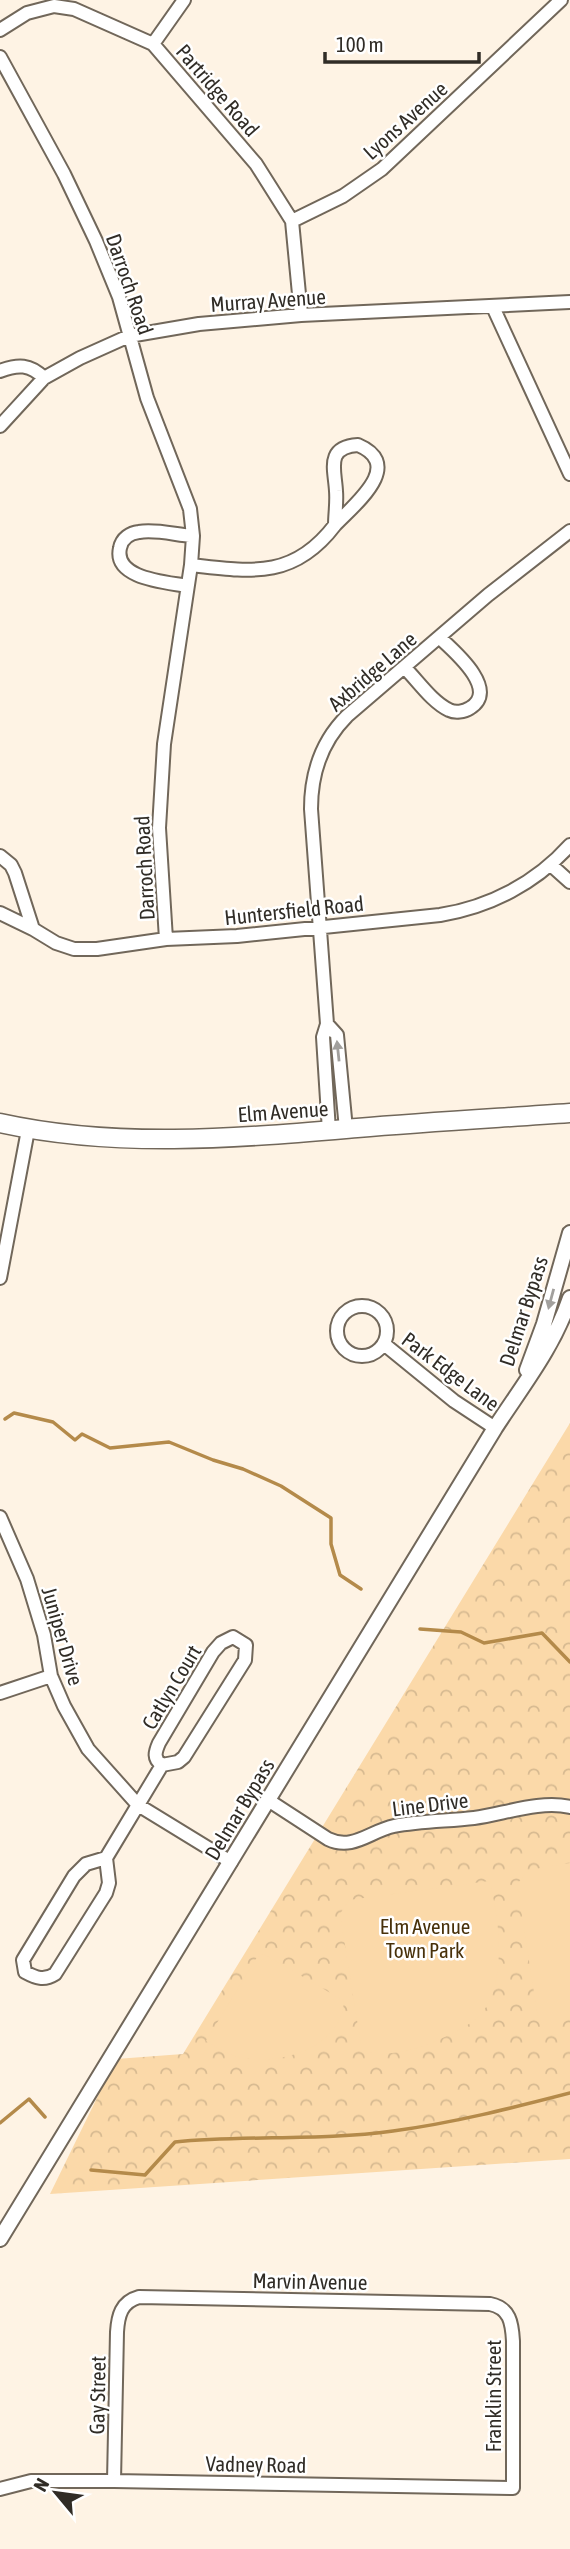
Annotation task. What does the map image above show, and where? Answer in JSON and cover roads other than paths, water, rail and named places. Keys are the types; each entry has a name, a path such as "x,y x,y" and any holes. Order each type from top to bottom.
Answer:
{"main road":[{"name":"Elm Avenue","path":"0,1123 87,1137 172,1140 271,1136 570,1113"}],"street":[{"path":"153,44 184,0"},
{"name":"Lyons Avenue","path":"292,220 343,196 382,169 561,0"},
{"name":"Partridge Road","path":"0,30 27,13 54,6 74,9 153,44 256,164 292,220 301,315"},
{"name":"Darroch Road","path":"0,57 64,174 96,242 119,298 147,398 190,509 193,536 191,565 164,744 159,816 166,939"},
{"name":"Murray Avenue","path":"0,426 44,378 80,358 129,337 198,324 301,315 570,302"},
{"path":"493,307 570,474"},
{"path":"0,371 18,366 26,367 36,370 44,378"},
{"path":"191,565 256,570 275,567 310,553 369,489 376,476 377,462 373,454 358,445 345,448 335,456 332,467 336,490 335,525"},
{"name":"Axbridge Lane","path":"337,1130 326,1075 323,1037 327,1024 311,809 311,786 321,751 338,724 488,595 570,531"},
{"path":"187,586 135,574 122,562 120,549 127,536 139,532 193,536"},
{"path":"405,668 435,700 451,711 465,711 473,707 480,694 479,683 468,666 440,638"},
{"name":"Huntersfield Road","path":"0,913 57,943 74,949 97,949 166,939 237,936 461,912 500,897 551,865 570,845"},
{"path":"0,856 11,864 33,929"},
{"path":"551,865 570,882"},
{"name":"Axbridge Lane","path":"327,1024 337,1035 340,1075 337,1130"},
{"path":"326,1075 340,1075"},
{"path":"0,1278 28,1129"},
{"name":"Delmar Bypass","path":"513,1400 533,1357 564,1273 570,1233"},
{"name":"Delmar Bypass","path":"0,2239 495,1428 548,1351 570,1298"},
{"name":"Park Edge Lane","path":"364,1306 379,1313 387,1328 384,1344 372,1354 364,1356 348,1352 338,1339 338,1323 349,1310 364,1306"},
{"name":"Park Edge Lane","path":"384,1344 454,1401 495,1428"},
{"name":"Juniper Drive","path":"0,1517 27,1579 44,1635 51,1676 88,1749 138,1805 231,1862"},
{"name":"Catlyn Court","path":"106,1858 162,1765 178,1762 184,1757 244,1660 246,1645 239,1638 228,1638 213,1653 156,1750 157,1761 162,1765"},
{"path":"0,1693 51,1676"},
{"name":"Line Drive","path":"268,1800 328,1839 346,1844 399,1825 492,1815 550,1805 570,1807"},
{"path":"106,1858 109,1882 106,1893 55,1974 41,1979 25,1972 23,1960 74,1876 86,1864 106,1858"},
{"name":"Marvin Avenue","path":"121,2309 130,2299 139,2297 490,2304 502,2308"},
{"name":"Franklin Street","path":"502,2308 510,2318 513,2341 513,2488"},
{"name":"Gay Street","path":"114,2481 117,2332 121,2309"},
{"name":"Vadney Road","path":"0,2489 31,2482 114,2481 513,2488"}],"waterway":[{"path":"5,1419 14,1413 53,1422 75,1440 82,1434 110,1448 169,1442 281,1486 331,1518 331,1544 340,1575 361,1589"},
{"path":"420,1629 461,1632 484,1643 542,1633 570,1662"},
{"path":"91,2170 145,2175 175,2142 339,2136 393,2131 504,2110 570,2093"},
{"path":"0,2123 29,2099 45,2117"}],"park label":[{"name":"Elm Avenue Town Park","path":"425,1938"}]}
